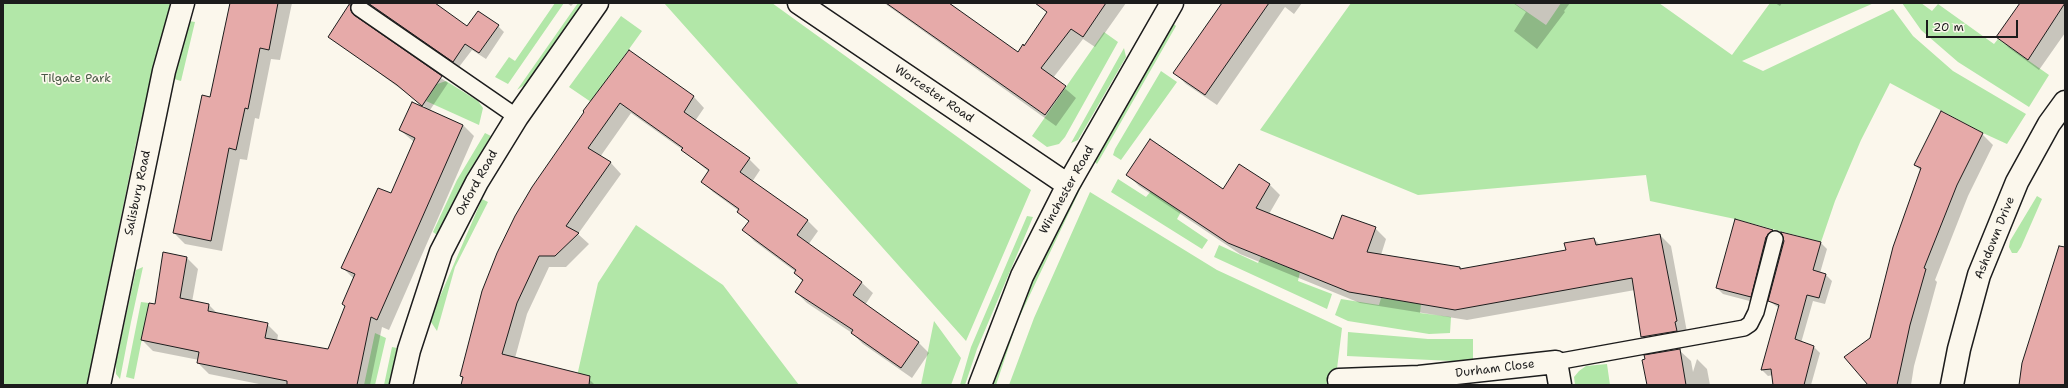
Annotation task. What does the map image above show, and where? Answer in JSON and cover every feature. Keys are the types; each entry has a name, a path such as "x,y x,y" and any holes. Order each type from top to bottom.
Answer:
{"street":[{"name":"Salisbury Road","path":"99,385 164,71 183,3"},
{"name":"Oxford Road","path":"401,385 409,350 441,252 477,182 517,117 597,3"},
{"name":"Winchester Road","path":"980,385 1022,276 1068,185 1172,3"},
{"name":"Worcester Road","path":"813,7 1068,185"},
{"name":"Ashdown Drive","path":"1952,385 1959,349 1979,275 2017,182 2049,124 2065,102"},
{"name":"Durham Close","path":"1339,380 1419,377 1556,362"},
{"path":"1556,362 1560,385"}],"lane":[{"path":"359,8 517,117"},
{"path":"1556,362 1744,328 1754,319 1775,239"}],"green space":[{"name":"Tilgate Park","path":"3,3 171,3 136,143 87,385 3,385"},
{"path":"555,3 564,3 508,84 495,77 509,57 515,61"},
{"path":"578,3 585,3 529,82 517,90"},
{"path":"664,3 772,3 1031,190 966,341"},
{"path":"1351,3 1514,3 1546,25 1561,3 1659,3 1732,55 1770,3 1874,3 1742,61 1763,71 1893,9 1913,36 1953,71 2026,114 2007,144 1983,133 1890,83 1861,140 1835,201 1821,242 1735,219 1650,201 1646,175 1418,195 1260,130"},
{"path":"1902,3 1921,3 1932,11 1938,4 1994,44 1998,39 2049,75 2029,107 1958,62 1921,30"},
{"path":"621,16 642,31 591,102 569,87"},
{"path":"189,21 195,22 181,81 174,79"},
{"path":"1173,23 1176,26 1097,164 1094,161"},
{"path":"1104,32 1118,42 1065,137 1059,144 1047,147 1032,136"},
{"path":"1124,48 1126,57 1078,140 1071,143"},
{"path":"1161,71 1177,82 1121,160 1113,155 1115,149"},
{"path":"446,81 478,101 483,108 479,125 426,101 437,84"},
{"path":"485,133 491,136 463,183 437,235 433,232 457,180"},
{"path":"1082,176 1084,181 1017,322 996,385 990,385 1037,266"},
{"path":"1118,179 1146,197 1151,191 1181,212 1177,219 1208,240 1202,249 1111,192"},
{"path":"1090,192 1217,270 1342,328 1335,385 1009,385 1034,318"},
{"path":"2037,196 2042,199 2021,247 2017,253 2012,253 2009,247 2010,241"},
{"path":"482,199 488,202 455,267 437,331 431,322 432,315"},
{"path":"1027,216 1033,217 977,349 965,385 960,385 971,347"},
{"path":"636,225 723,285 799,385 575,385 598,283"},
{"path":"1219,245 1258,263 1261,257 1300,272 1298,281 1332,294 1327,309 1214,257"},
{"path":"143,267 120,379 116,374 116,362 136,270"},
{"path":"1381,298 1421,304 1420,313 1451,317 1450,333 1429,334 1348,321 1335,315 1341,299 1379,305"},
{"path":"141,302 149,303 134,379 126,377"},
{"path":"934,321 961,358 951,385 921,385"},
{"path":"1348,332 1428,339 1473,339 1473,362 1347,356"},
{"path":"375,333 386,338 375,385 364,385"},
{"path":"392,347 397,348 389,385 384,385"},
{"path":"1607,364 1610,385 1575,385 1574,377 1586,366"}],"building":[{"path":"230,3 278,3 269,50 260,48 248,109 245,108 236,150 229,148 211,241 173,233 202,95 210,97"},
{"path":"350,3 351,11 354,15 442,76 422,106 397,85 328,37"},
{"path":"368,3 435,3 467,26 478,11 499,25 479,53 465,44 453,62"},
{"path":"886,3 949,3 1018,52 1023,44 1024,46 1047,12 1035,3 1106,3 1083,37 1071,29 1041,68 1066,86 1045,115"},
{"path":"1222,3 1269,3 1205,95 1173,73"},
{"path":"2020,3 2065,3 2028,60 1996,37"},
{"path":"629,50 694,96 684,112 750,158 740,172 808,220 797,235 862,282 853,295 919,342 901,368 851,333 853,330 795,292 803,280 794,273 796,270 742,230 749,221 737,212 739,209 701,182 709,170 681,150 683,148 620,103 588,148 611,162 566,226 579,233 555,256 539,256 517,303 502,354 590,376 589,385 461,385 463,377 460,376 482,291 497,253 515,216 532,187 584,112 583,111"},
{"path":"412,102 463,125 377,320 371,317 357,385 287,385 287,381 197,363 199,352 141,340 149,303 155,304 163,252 187,257 180,298 209,304 208,311 268,323 265,338 328,349 345,306 342,304 355,274 341,268 378,188 391,193 415,138 399,130"},
{"path":"1941,111 1983,133 1957,185 1924,268 1926,269 1910,325 1897,385 1868,385 1844,357 1870,338 1893,247 1921,168 1914,165"},
{"path":"1150,139 1223,189 1239,164 1270,184 1256,208 1333,239 1342,215 1376,227 1367,252 1460,267 1460,269 1566,250 1564,243 1594,238 1596,245 1660,234 1677,321 1675,322 1677,331 1641,337 1632,278 1455,310 1349,292 1228,243 1126,175"},
{"path":"1735,219 1773,230 1766,237 1751,297 1716,288"},
{"path":"1781,232 1821,242 1813,270 1826,274 1819,298 1807,295 1795,339 1814,346 1804,385 1773,385 1771,369 1761,370 1779,305 1768,301 1784,241"},
{"path":"2059,246 2065,247 2065,385 2019,385 2022,363"},
{"path":"1680,349 1686,385 1647,385 1642,360 1645,359 1644,355"}]}
